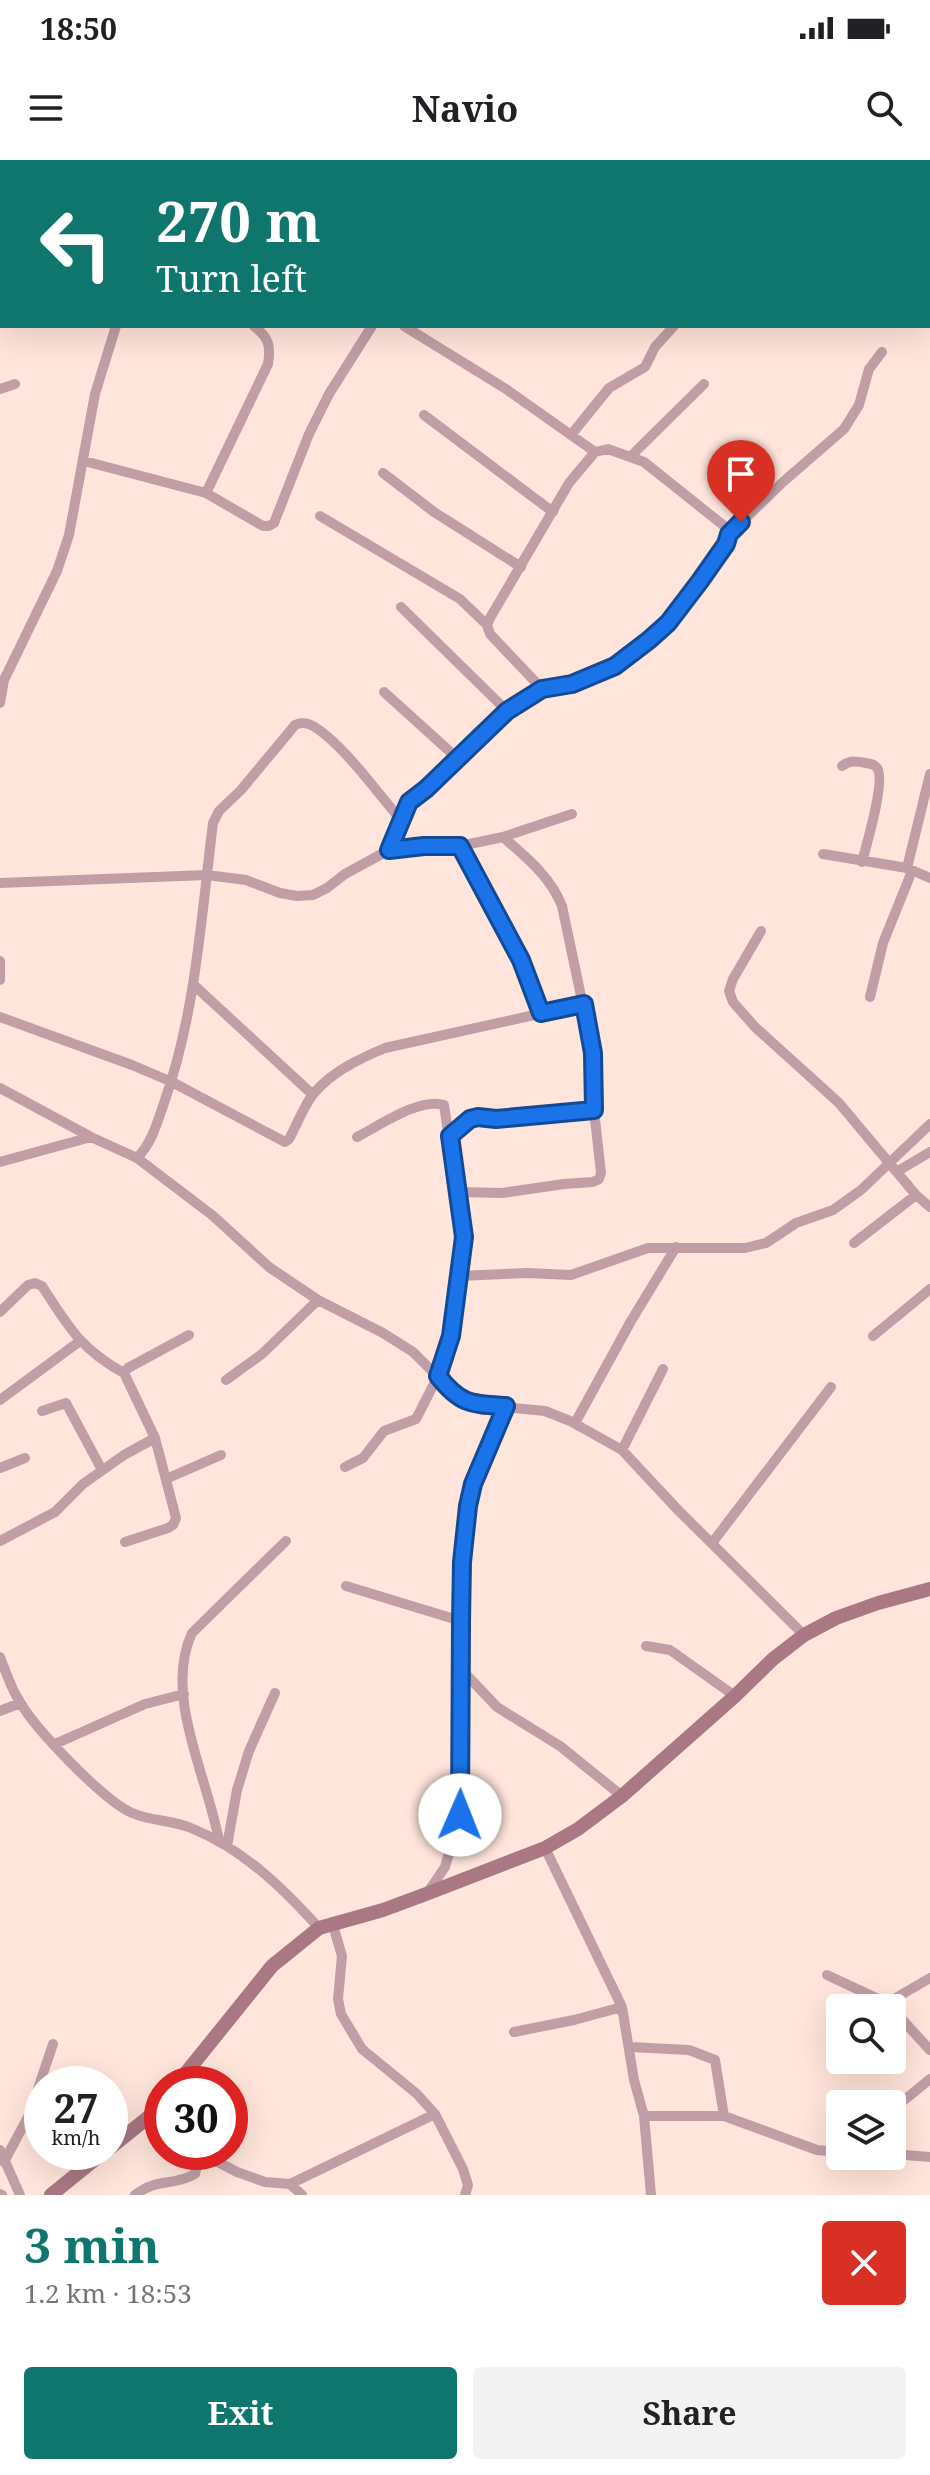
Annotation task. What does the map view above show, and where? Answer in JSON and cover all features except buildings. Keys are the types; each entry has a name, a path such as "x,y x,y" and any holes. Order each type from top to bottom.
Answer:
{"street":[{"path":"0,703 2,679 57,571 69,535 95,394 115,328"},
{"path":"206,493 268,364 271,347 265,334 257,328"},
{"path":"84,461 206,493 263,526 269,526 274,523 323,407 371,328"},
{"path":"407,328 506,389 595,452"},
{"path":"571,435 609,388 645,367 655,347 672,328"},
{"path":"389,850 409,802 507,711 542,689 572,684 615,666 668,623 726,544 729,534 844,429 859,405 869,369 882,352"},
{"path":"0,389 15,384"},
{"path":"630,457 704,384"},
{"path":"424,415 553,512"},
{"path":"487,625 569,483 595,452 608,449 644,462 723,525 729,534"},
{"path":"383,473 434,512 521,567"},
{"path":"320,516 460,599 487,625 490,634 542,689"},
{"path":"401,607 507,711"},
{"path":"384,692 457,758"},
{"path":"137,1158 154,1133 172,1082 195,986 213,823 219,811 241,790 295,725 302,722 311,724 331,741 400,819"},
{"path":"842,766 855,761 872,764 880,774 876,809 862,862"},
{"path":"870,997 883,943 909,870 930,774"},
{"path":"0,883 207,875 246,880 280,893 313,895 389,850 460,846 503,837 572,814"},
{"path":"459,1192 502,1193 593,1182 599,1179 601,1173 594,1110 593,1053 562,906 554,887 542,872 503,837"},
{"path":"460,846 521,960 541,1013"},
{"path":"823,854 909,870 930,878"},
{"path":"761,931 733,979 729,991 733,1002 755,1027 839,1103 916,1195 930,1207"},
{"path":"0,961 0,977"},
{"path":"195,986 312,1094"},
{"path":"0,1017 172,1082 280,1141 289,1139 312,1094 336,1073 385,1048 584,1004"},
{"path":"0,1088 137,1158 212,1215 269,1267 318,1300 413,1352 462,1401 545,1411 575,1423 622,1450 804,1635"},
{"path":"345,1467 363,1458 384,1431 414,1422 438,1376 451,1336 464,1237 447,1110 441,1104 417,1107 357,1137"},
{"path":"450,1136 470,1119 478,1117 496,1119 594,1110"},
{"path":"459,1276 571,1275 648,1248 745,1248 766,1243 796,1223 833,1210 861,1190 930,1124"},
{"path":"0,1162 91,1137"},
{"path":"898,1171 930,1152"},
{"path":"854,1243 916,1195"},
{"path":"575,1423 676,1247"},
{"path":"0,1312 28,1285 35,1283 42,1286 80,1341 99,1360 124,1373 155,1438 176,1518 173,1525 125,1542"},
{"path":"873,1336 930,1289"},
{"path":"226,1380 262,1354 318,1300"},
{"path":"124,1373 189,1335"},
{"path":"0,1400 80,1341"},
{"path":"622,1450 663,1369"},
{"path":"712,1543 831,1387"},
{"path":"42,1411 66,1403 102,1470"},
{"path":"426,1894 445,1867 460,1815 462,1562 470,1495 506,1406"},
{"path":"0,1541 55,1512 83,1484 155,1438"},
{"path":"166,1479 221,1455"},
{"path":"0,1468 25,1458"},
{"path":"223,1844 187,1725 184,1659 192,1633 286,1541"},
{"path":"346,1586 461,1621"},
{"path":"191,2066 272,1966 325,1925 383,1910 545,1848 578,1829 622,1796 773,1659 804,1635 836,1618 930,1589"},
{"path":"646,1646 670,1650 735,1696"},
{"path":"0,1657 20,1703 91,1783 111,1800 133,1813 188,1827 223,1844 262,1869 325,1925 342,1956 338,1999 341,2014 362,2049 417,2094 435,2114 463,2169 468,2185 465,2195"},
{"path":"461,1669 497,1707 560,1746 622,1796"},
{"path":"223,1844 249,1751 275,1693"},
{"path":"55,1744 145,1704 184,1694"},
{"path":"0,1711 20,1703"},
{"path":"545,1848 622,2007 634,2080 644,2116 651,2195"},
{"path":"827,1975 868,1994"},
{"path":"902,1994 930,1978"},
{"path":"514,2032 622,2007"},
{"path":"906,2024 930,2050"},
{"path":"4,2162 29,2115 53,2044"},
{"path":"630,2047 689,2050 715,2060 724,2116"},
{"path":"906,2099 930,2079"},
{"path":"234,2170 265,2182 290,2184 435,2114"},
{"path":"644,2116 724,2116 826,2151"},
{"path":"0,2150 20,2195"},
{"path":"906,2155 930,2157"},
{"path":"51,2195 82,2170"},
{"path":"135,2195 152,2183 180,2181 195,2174 196,2170"},
{"path":"263,2195 265,2182"},
{"path":"290,2184 302,2195"}],"route":[{"path":"460,1815 462,1562 468,1506 473,1484 506,1406 462,1401 438,1376 451,1336 464,1237 450,1136 470,1119 478,1117 496,1119 594,1110 593,1053 584,1004 541,1013 521,960 460,846 389,850 409,802 507,711 542,689 572,684 615,666 668,623 726,544 729,534 741,522"}]}
